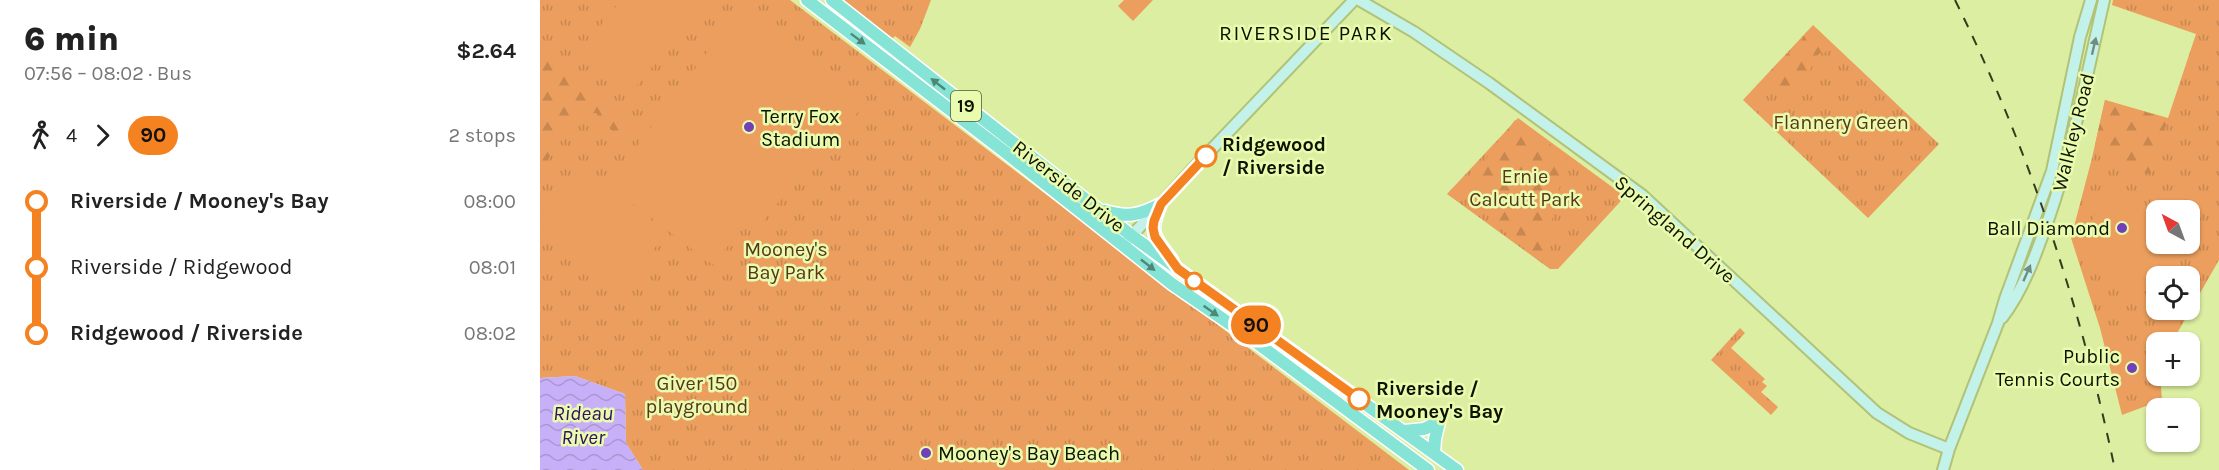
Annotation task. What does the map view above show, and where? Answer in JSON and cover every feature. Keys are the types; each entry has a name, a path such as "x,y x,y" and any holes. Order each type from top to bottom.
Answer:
{"main road":[{"name":"Riverside Drive","path":"832,0 1100,210 1172,284 1249,337 1428,470"},
{"name":"Riverside Drive","path":"811,1 1128,241 1178,269 1457,470"},
{"path":"1100,210 1124,216 1140,214 1161,204"},
{"path":"1161,204 1153,228 1155,237 1178,269"},
{"path":"1404,431 1424,429 1439,422 1434,453"}],"street":[{"path":"1128,241 1354,0"},
{"name":"Springland Drive","path":"1359,0 1414,32 1489,83 1642,195 1877,413 1909,433 1949,449"},
{"name":"Walkley Road","path":"1943,470 2052,171 2080,38 2091,0"},
{"name":"Walkley Road","path":"1998,323 2013,304 2054,207 2077,122 2104,0"}],"green space":[{"name":"Mooney's Bay Park","path":"540,0 790,0 1409,470 643,470 626,443 625,394 575,376 540,378"},
{"path":"621,0 705,0 627,98 576,56"},
{"path":"840,0 931,0 910,47 895,36 891,40"},
{"path":"1124,0 1153,0 1133,21 1118,6"},
{"path":"2113,0 2219,0 2219,260 2200,293 2200,266 2146,266 2146,320 2185,320 2178,332 2146,332 2146,386 2161,386 2162,398 2146,398 2146,406 2122,415 2100,328 2071,238 2105,100 2168,118 2196,34 2112,5"},
{"name":"Terry Fox Stadium","path":"741,7 840,82 863,105 827,155 820,149 755,232 745,224 713,265 608,185"},
{"name":"Flannery Green","path":"1813,25 1939,144 1868,218 1743,100"},
{"path":"1812,29 1817,29 1828,40 1829,45 1825,53 1820,53 1815,58 1807,78 1797,89 1765,85 1763,82 1765,77"},
{"path":"540,52 550,56 580,88 619,113 632,132 621,141 596,113 578,114 572,118 540,174 540,79 542,71"},
{"path":"2105,100 2168,119 2150,175 2095,145"},
{"name":"Ernie Calcutt Park","path":"1518,118 1619,192 1622,197 1620,202 1558,269 1550,269 1447,194"},
{"path":"1515,120 1567,156 1549,231 1549,261 1540,262 1499,227 1480,205 1476,195 1476,184 1485,160"},
{"path":"572,172 662,238 625,288 540,225 540,216"},
{"name":"Ball Diamond","path":"2112,187 2146,207 2146,254 2178,254 2169,266 2146,266 2146,279 2139,283 2110,278 2078,243"},
{"path":"1740,328 1745,333 1731,348 1765,379 1762,382 1767,386 1761,392 1778,407 1771,415 1711,360"}],"water":[{"name":"Rideau River","path":"575,376 625,394 626,443 643,470 540,470 540,378"}],"railway":[{"path":"1955,0 2006,113 2050,230 2086,349 2115,470"}],"bus line":[{"name":"90","path":"1206,156 1161,204 1154,221 1155,237 1178,269 1359,399"}],"place":[{"name":"Terry Fox Stadium","path":"749,127"},
{"name":"Ridgewood / Riverside","path":"1206,156"},
{"name":"Ball Diamond","path":"2122,228"},
{"name":"Public Tennis Courts","path":"2132,368"},
{"name":"Riverside / Mooney's Bay","path":"1359,399"},
{"name":"Mooney's Bay Beach","path":"926,453"}],"district":[{"name":"RIVERSIDE PARK","path":"1306,33"}],"park label":[{"name":"Giver 150 playground","path":"697,394"}]}
